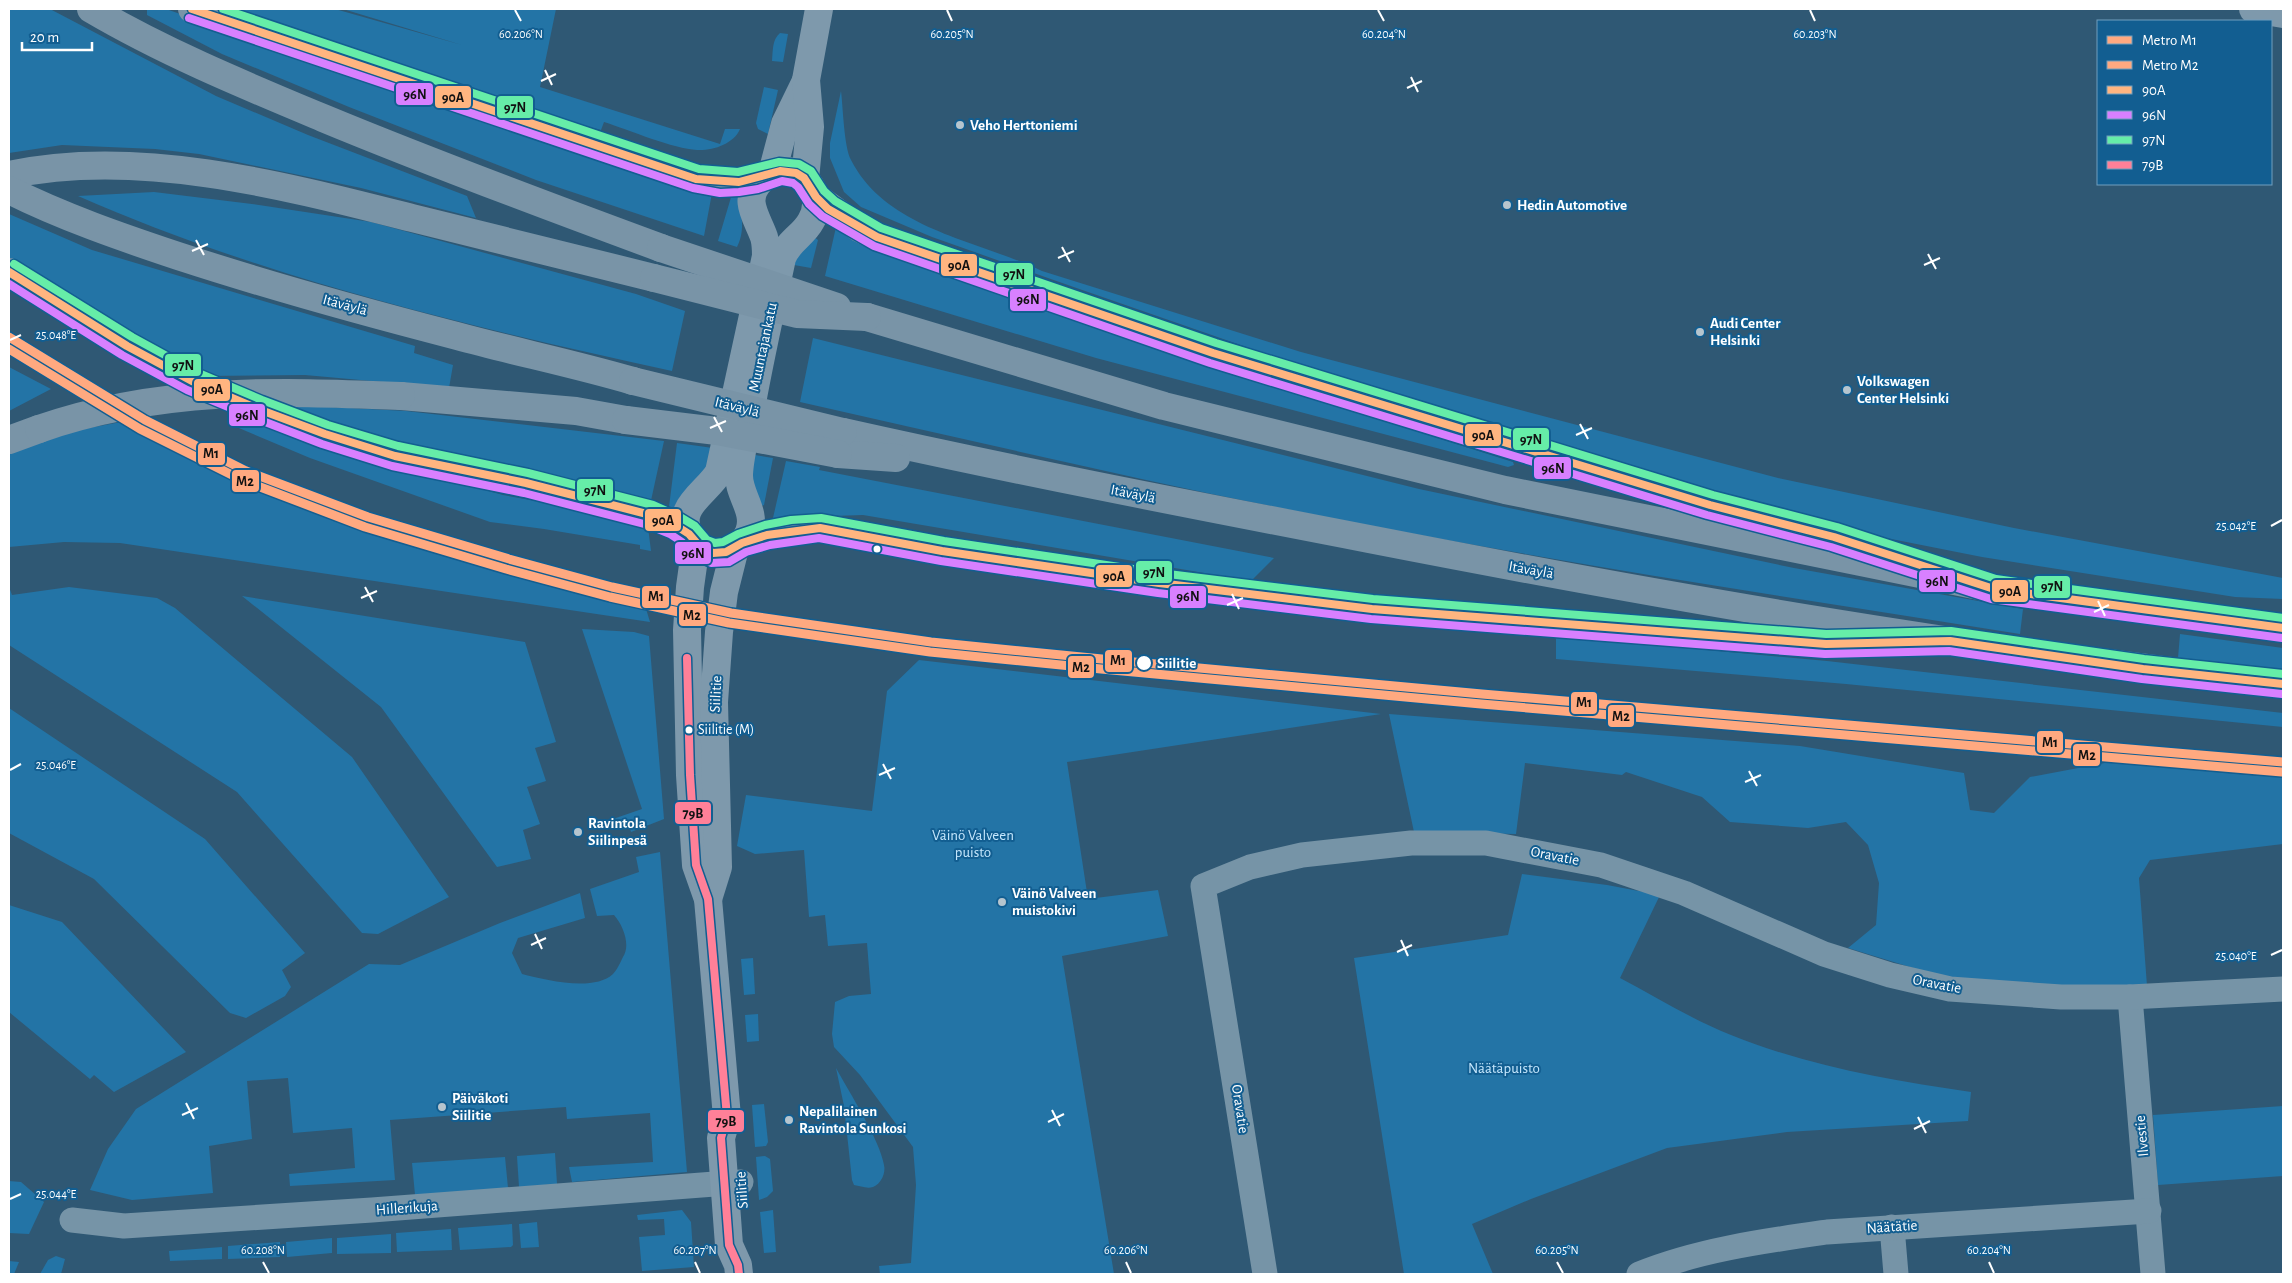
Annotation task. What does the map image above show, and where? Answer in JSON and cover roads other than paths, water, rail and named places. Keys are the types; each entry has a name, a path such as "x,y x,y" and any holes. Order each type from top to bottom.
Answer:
{"highway":[{"path":"90,9 185,58 262,93 499,188 661,248 867,317 1164,406 1505,490 1994,589 2283,628"},
{"path":"192,9 696,179 726,184 768,175"},
{"path":"9,175 59,168 114,164 162,168 304,192 797,314 867,317"},
{"path":"810,188 859,228 877,237 1213,353 1710,505 1834,537 1994,589"},
{"name":"Itäväylä","path":"9,190 39,205 137,242 224,271 459,337 577,365 840,443 972,461 1478,560 1741,607 1950,641 2143,669 2283,684"},
{"path":"9,272 127,346 192,381 258,409 325,434 395,456 526,484 651,514 675,525 693,539"},
{"path":"9,440 107,408 181,397 289,392 401,396 576,411 626,420 716,431 840,443"},
{"path":"739,545 792,530 820,528 942,551 1159,583 1372,609 1826,644 1950,641"}],"main road":[{"path":"810,188 789,171 768,175 785,124 806,80 819,9"},
{"path":"2253,9 2283,14"},
{"path":"806,80 810,127 810,188"},
{"name":"Muuntajankatu","path":"693,539 686,522 688,509 694,498 705,491 719,472 766,256 765,243 752,211 751,198 756,186 768,175"},
{"name":"Muuntajankatu","path":"739,545 749,532 751,519 740,490 739,472 782,258 786,247 803,230 814,215 810,188"},
{"path":"693,539 713,553 726,552 739,545"},
{"name":"Siilitie","path":"693,539 687,630 690,775 696,865 708,899 727,1117 738,1136 733,1183 746,1244 739,1269"},
{"name":"Siilitie","path":"708,899 718,867 714,702 719,632 724,592 739,545"}],"street":[{"name":"Oravatie","path":"1265,1274 1203,886 1250,867 1302,855 1411,843 1486,843 1601,865 1624,872 1684,893 1824,954 1890,975 1960,990 2061,997 2130,997 2283,989"},
{"name":"Ilvestie","path":"2130,997 2153,1274"},
{"name":"Hillerikuja","path":"72,1220 124,1226 362,1211 733,1183"},
{"name":"Näätätie","path":"1639,1274 1708,1254 1774,1240 1892,1227 2149,1210"},
{"path":"1892,1227 1896,1274"}],"metro line":[{"name":"M1","path":"9,337 145,420 246,471 368,517 509,559 612,587 731,613 931,642 1102,659 1482,694 2283,762"},
{"name":"M2","path":"9,349 140,429 242,480 365,527 506,569 610,597 729,623 930,652 1101,669 1481,704 2282,772"}],"place":[{"name":"Veho Herttoniemi","path":"960,125"},
{"name":"Hedin Automotive","path":"1507,205"},
{"name":"Audi Center Helsinki","path":"1700,332"},
{"name":"Volkswagen Center Helsinki","path":"1847,390"},
{"name":"Siilitie","path":"1144,663"},
{"name":"Siilitie (M)","path":"689,730"},
{"name":"Ravintola Siilinpesä","path":"578,832"},
{"name":"Väinö Valveen muistokivi","path":"1002,902"},
{"name":"Päiväkoti Siilitie","path":"442,1107"},
{"name":"Nepalilainen Ravintola Sunkosi","path":"789,1120"}],"park label":[{"name":"Väinö Valveen puisto","path":"973,844"},
{"name":"Näätäpuisto","path":"1504,1068"}]}
